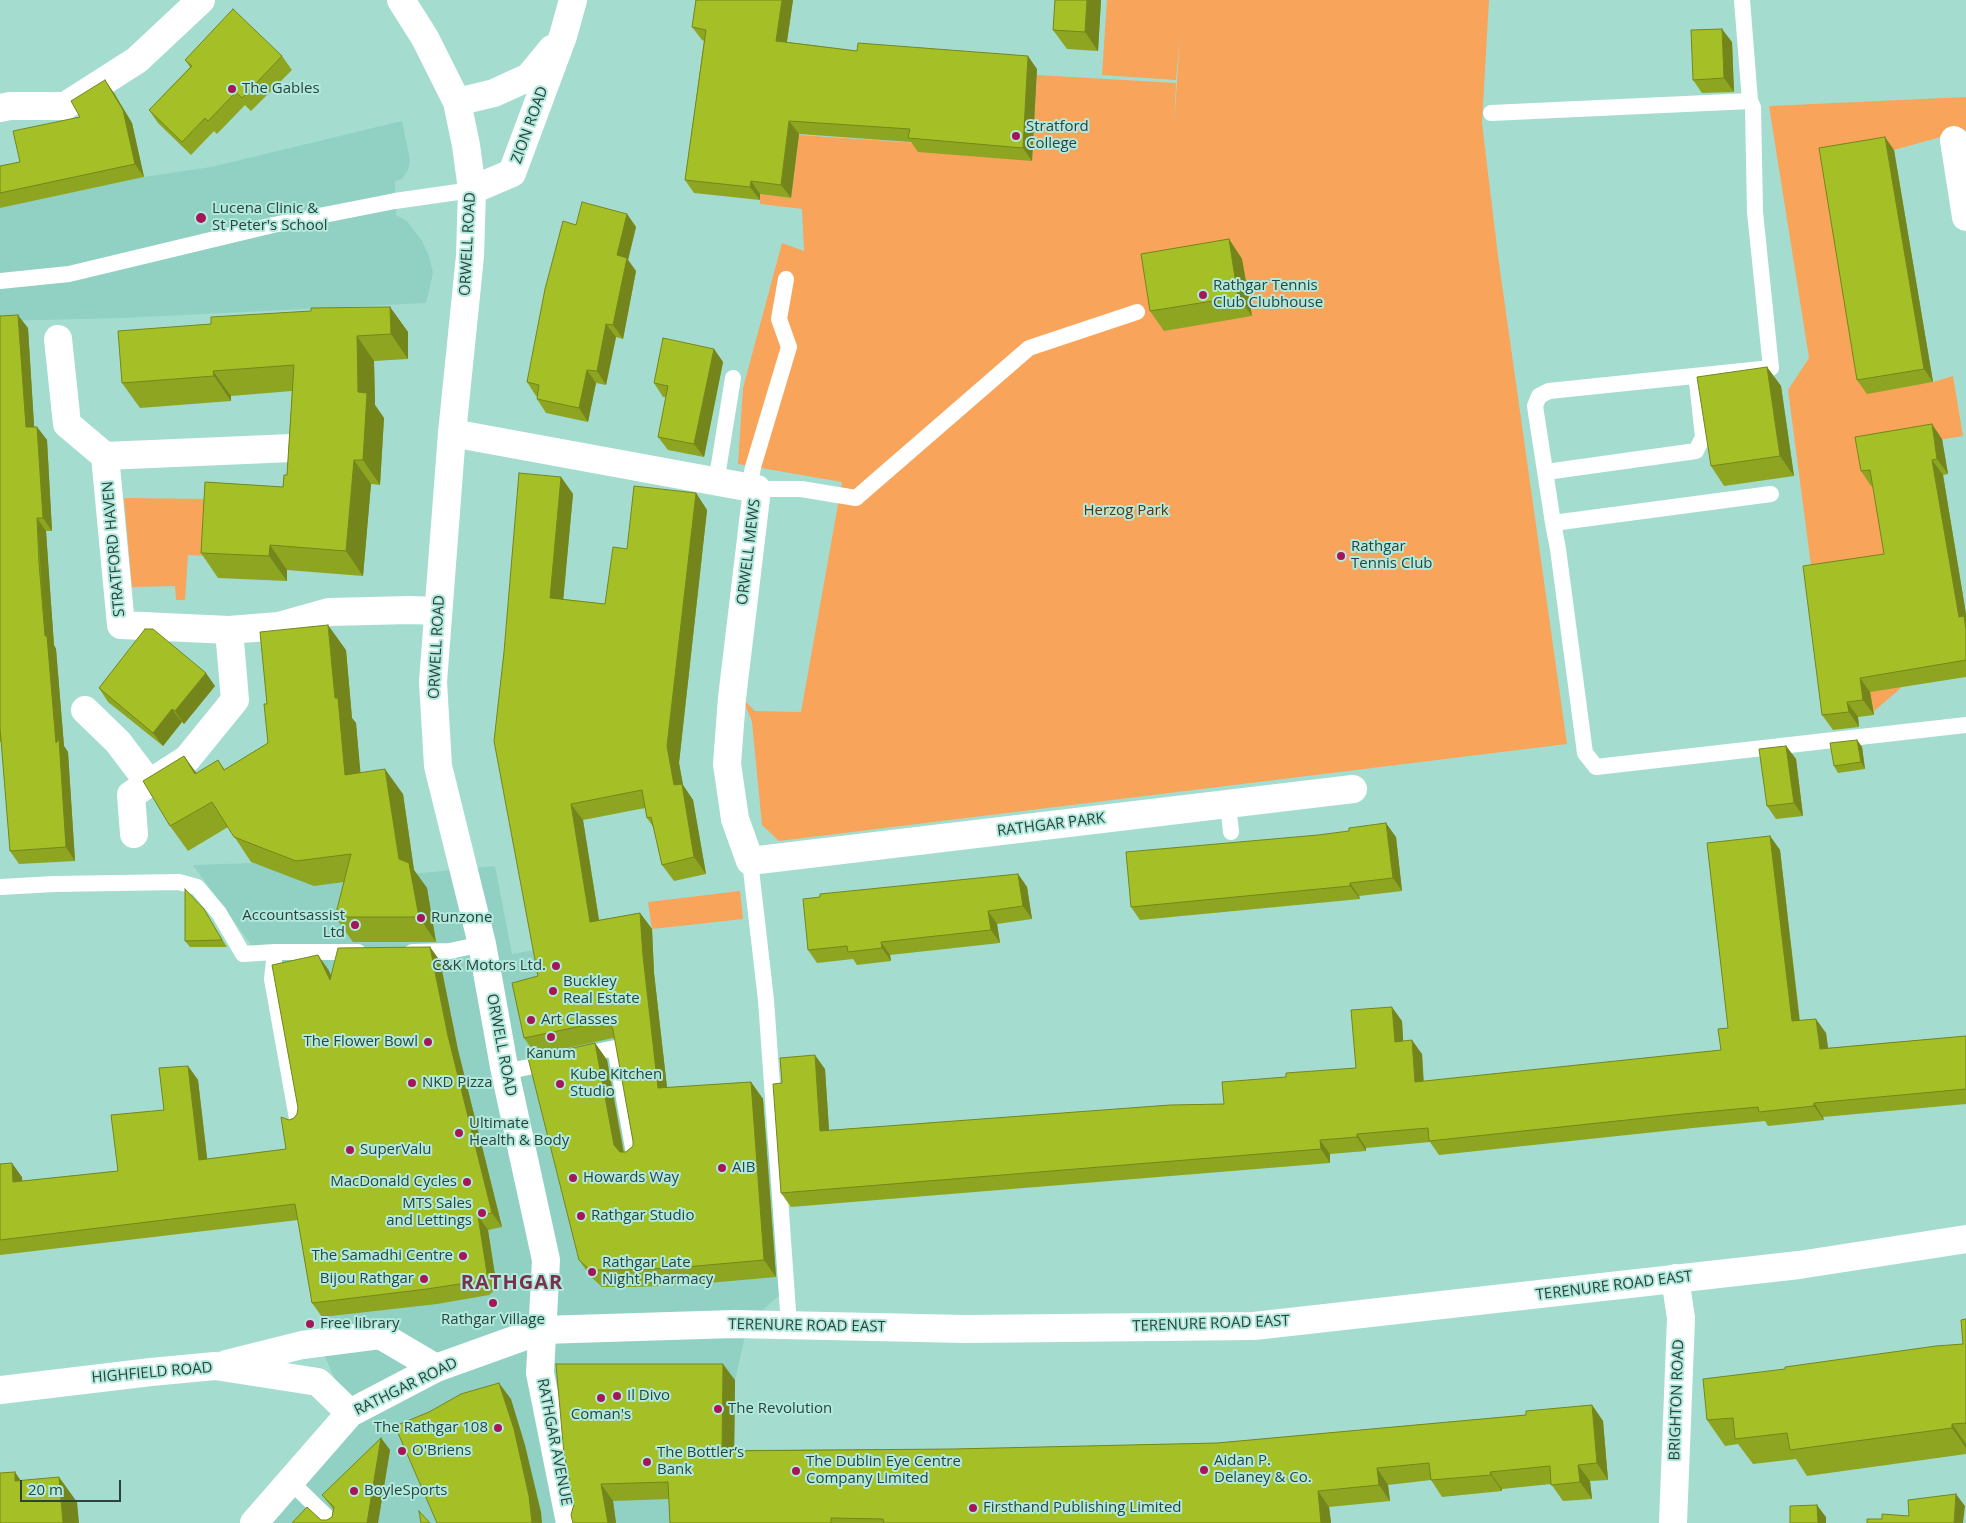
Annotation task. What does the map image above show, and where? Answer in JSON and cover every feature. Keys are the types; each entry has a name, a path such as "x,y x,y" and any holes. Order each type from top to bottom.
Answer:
{"street":[{"path":"0,108 10,106 65,106 137,60 201,0"},
{"name":"ORWELL ROAD","path":"401,0 425,38 457,102 466,145 472,190 470,256 452,433 433,682 438,766 482,944 505,1072 546,1260 542,1330"},
{"name":"ZION ROAD","path":"472,190 512,173 562,36 573,0"},
{"name":"ZION ROAD","path":"457,102 494,93 529,77 562,36"},
{"path":"1954,140 1966,217"},
{"path":"58,339 67,424 105,456 292,448"},
{"name":"ORWELL MEWS","path":"452,433 753,488 727,764 735,819 750,861"},
{"name":"STRATFORD HAVEN","path":"105,456 121,625 228,630 279,626 329,612 438,611"},
{"path":"134,834 130,795 187,759 235,700 228,630"},
{"path":"85,710 118,742 149,783"},
{"name":"RATHGAR PARK","path":"750,861 1353,789"},
{"name":"TERENURE ROAD EAST","path":"542,1330 734,1324 966,1329 1254,1326 1799,1265 1966,1239"},
{"name":"BRIGHTON ROAD","path":"1673,1523 1680,1318 1675,1278"},
{"name":"RATHGAR ROAD","path":"254,1523 350,1413 436,1368 542,1330"},
{"name":"RATHGAR AVENUE","path":"542,1330 540,1373 570,1523"},
{"path":"215,1366 302,1345 380,1335 436,1368"},
{"name":"HIGHFIELD ROAD","path":"0,1390 215,1366 318,1382 350,1413"}],"lane":[{"path":"1742,0 1750,101 1753,107 1755,212 1771,368 1549,391 1539,396 1535,406 1554,523 1585,753 1596,767 1966,725"},
{"path":"1491,113 1750,101"},
{"path":"0,281 69,274 273,225 395,201 472,190"},
{"path":"786,279 779,319 789,348 753,467 753,488 801,489 856,498 1029,348 1137,312"},
{"path":"1546,472 1696,451 1703,437 1697,382 1694,376"},
{"path":"716,482 733,378"},
{"path":"1554,523 1771,494"},
{"path":"1228,804 1231,832"},
{"path":"750,861 766,1000 789,1325"},
{"path":"0,887 179,882 197,888 219,914 243,954 369,952"},
{"path":"398,952 435,952 482,944"},
{"path":"275,952 272,979 298,1124"},
{"path":"505,1072 615,1048 635,1159"},
{"path":"290,1481 333,1523"}],"shaded area":[{"name":"Lucena Clinic & St Peter's School","path":"402,121 410,160 408,170 402,179 395,181 396,215 407,221 422,241 429,256 433,273 426,303 123,318 0,321 0,208 144,177 211,167"},
{"path":"253,863 267,868 400,875 495,866 512,954 652,929 654,973 669,1105 761,1099 775,1193 781,1294 748,1323 735,1380 733,1490 745,1523 254,1523 350,1413 321,1348 322,1317 280,979 249,942 193,865"}],"green space":[{"name":"Herzog Park","path":"1107,0 1489,0 1482,123 1498,256 1567,744 779,841 762,825 752,722 743,699 755,711 801,712 842,482 738,464 743,388 782,243 804,251 802,209 760,204 760,194 791,198 799,135 919,143 1032,161 1037,75 1176,83 1174,126 1180,37 1176,80 1102,75"},
{"path":"1966,97 1966,130 1894,150 1828,161 1867,393 1933,382 1953,376 1963,436 1866,452 1881,484 1901,688 1873,712 1813,581 1788,390 1809,358 1769,106"},
{"path":"124,498 210,499 206,556 188,555 185,600 176,600 175,586 132,587"},
{"path":"740,891 743,919 652,929 648,902"}],"building":[{"path":"696,0 782,0 776,41 857,51 858,43 1028,56 1023,148 908,138 910,129 789,121 781,185 751,181 750,187 685,180 706,30 692,27"},
{"path":"1055,0 1087,0 1085,32 1053,30"},
{"name":"The Gables","path":"233,9 282,56 242,98 236,92 208,121 205,118 182,142 149,110 192,66 185,60"},
{"path":"1722,29 1724,78 1693,80 1691,30"},
{"path":"105,80 123,110 135,164 0,193 0,166 20,162 13,131 80,117 71,101"},
{"path":"1885,137 1924,369 1857,380 1819,148"},
{"path":"582,202 627,214 617,255 627,258 613,325 606,324 597,371 587,370 579,408 537,399 539,385 527,382 545,289 563,221 576,225"},
{"path":"1229,239 1238,297 1150,311 1141,254"},
{"path":"390,307 391,334 357,336 358,392 367,393 363,460 354,460 346,551 270,545 269,556 201,553 205,482 283,487 284,475 287,475 294,365 213,371 214,376 122,383 118,331 211,324 211,317 311,311 311,308"},
{"path":"18,315 26,427 37,427 43,518 37,518 39,563 56,743 59,739 66,847 10,851 0,728 0,316"},
{"path":"663,338 714,349 694,444 658,437 668,386 654,383"},
{"path":"1767,367 1780,456 1711,466 1697,377"},
{"path":"1932,424 1937,459 1932,460 1959,617 1964,616 1966,660 1860,678 1863,700 1847,702 1849,712 1822,715 1803,566 1884,554 1870,470 1861,471 1855,437"},
{"path":"519,473 561,477 550,598 605,604 613,547 627,549 634,486 696,493 667,746 674,785 682,784 694,857 662,865 651,817 647,818 642,790 571,804 590,922 640,913 658,1088 751,1082 764,1260 674,1268 590,1270 579,1260 528,1058 595,1043 614,1145 620,1152 626,1152 633,1146 633,1141 611,1025 601,1022 524,1038 512,983 538,976 494,741 504,652"},
{"path":"328,625 335,698 338,698 345,775 385,769 399,859 409,863 419,917 335,917 351,854 296,861 234,837 212,802 170,826 143,781 184,756 195,774 218,760 224,770 268,743 264,704 267,704 260,632"},
{"path":"145,629 153,629 206,673 175,711 172,709 153,733 99,688"},
{"path":"1857,740 1861,762 1834,766 1830,743"},
{"path":"1786,746 1794,803 1767,806 1759,749"},
{"path":"1386,823 1393,878 1350,883 1350,886 1131,907 1126,852 1318,835 1349,831 1349,828"},
{"path":"1770,836 1792,1021 1816,1019 1820,1049 1966,1036 1966,1089 1814,1103 1814,1106 1759,1112 1758,1107 1429,1141 1428,1128 1357,1134 1357,1137 1320,1140 1321,1149 781,1193 773,1084 782,1083 780,1058 815,1055 820,1131 1170,1105 1224,1104 1222,1082 1286,1077 1286,1073 1356,1068 1351,1010 1392,1007 1395,1042 1412,1040 1415,1082 1721,1050 1718,1029 1728,1028 1707,843"},
{"path":"1018,874 1023,906 988,911 991,930 881,942 882,948 848,952 847,946 808,950 803,899 820,897 820,894"},
{"path":"185,889 204,909 222,940 185,941"},
{"path":"430,947 448,1036 492,1213 478,1216 487,1273 479,1281 312,1303 295,1204 0,1240 0,1164 12,1163 13,1182 118,1171 111,1115 164,1110 159,1068 188,1066 199,1160 286,1149 281,1117 289,1120 294,1118 298,1108 272,965 318,955 330,980 338,948"},
{"path":"1966,1319 1966,1423 1952,1424 1952,1428 1790,1450 1787,1433 1735,1439 1733,1418 1707,1420 1703,1379 1785,1369 1785,1367 1936,1346 1963,1344 1961,1320"},
{"path":"556,1364 723,1364 722,1451 953,1449 1217,1443 1526,1415 1526,1411 1592,1405 1597,1463 1578,1465 1580,1482 1551,1485 1550,1466 1490,1472 1491,1475 1431,1480 1429,1463 1377,1468 1379,1485 1318,1491 1321,1523 884,1523 883,1519 831,1518 831,1523 670,1523 668,1482 601,1484 608,1523 573,1523 571,1515 574,1504 564,1454"},
{"path":"499,1383 514,1429 529,1496 532,1523 437,1523 395,1426 429,1412 461,1394"},
{"path":"381,1438 367,1523 292,1523 307,1507 321,1520 327,1520 332,1517 334,1507 322,1495"},
{"path":"15,1472 15,1481 59,1477 63,1523 0,1523 0,1473"},
{"path":"1956,1494 1954,1523 1867,1523 1867,1519 1882,1519 1882,1514 1909,1516 1908,1500"},
{"path":"1817,1505 1818,1523 1790,1523 1790,1506"},
{"path":"419,1511 430,1523 421,1523"}],"place":[{"name":"The Gables","path":"232,89"},
{"name":"Stratford College","path":"1016,136"},
{"name":"Lucena Clinic & St Peter's School","path":"201,218"},
{"name":"Rathgar Tennis Club Clubhouse","path":"1203,295"},
{"name":"Rathgar Tennis Club","path":"1341,556"},
{"name":"Runzone","path":"421,918"},
{"name":"Accountsassist Ltd","path":"355,925"},
{"name":"C&K Motors Ltd.","path":"556,966"},
{"name":"Buckley Real Estate","path":"553,991"},
{"name":"Art Classes","path":"531,1020"},
{"name":"Kanum","path":"551,1037"},
{"name":"The Flower Bowl","path":"428,1042"},
{"name":"NKD Pizza","path":"412,1083"},
{"name":"Kube Kitchen Studio","path":"560,1084"},
{"name":"Ultimate Health & Body","path":"459,1133"},
{"name":"SuperValu","path":"350,1150"},
{"name":"AIB","path":"722,1168"},
{"name":"Howards Way","path":"573,1178"},
{"name":"MacDonald Cycles","path":"467,1182"},
{"name":"MTS Sales and Lettings","path":"482,1213"},
{"name":"Rathgar Studio","path":"581,1216"},
{"name":"The Samadhi Centre","path":"463,1256"},
{"name":"Rathgar Late Night Pharmacy","path":"592,1272"},
{"name":"Bijou Rathgar","path":"424,1279"},
{"name":"Rathgar Village","path":"493,1303"},
{"name":"Free library","path":"310,1324"},
{"name":"Il Divo","path":"617,1396"},
{"name":"Coman's","path":"601,1398"},
{"name":"The Revolution","path":"718,1409"},
{"name":"The Rathgar 108","path":"498,1428"},
{"name":"O'Briens","path":"402,1451"},
{"name":"The Bottler’s Bank","path":"647,1462"},
{"name":"Aidan P. Delaney & Co.","path":"1204,1470"},
{"name":"The Dublin Eye Centre Company Limited","path":"796,1471"},
{"name":"BoyleSports","path":"354,1491"},
{"name":"Firsthand Publishing Limited","path":"973,1508"}],"district":[{"name":"RATHGAR","path":"512,1283"}]}
